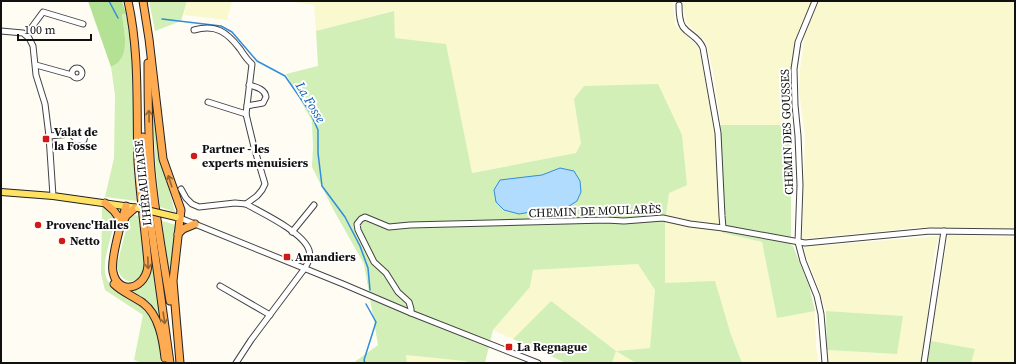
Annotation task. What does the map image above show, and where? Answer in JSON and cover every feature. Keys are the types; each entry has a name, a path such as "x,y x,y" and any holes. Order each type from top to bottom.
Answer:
{"highway":[{"path":"124,205 114,254 113,271 118,282 126,287 133,287 141,283 145,278 148,270 148,262 139,168 135,34 128,1"},
{"name":"L'HÉRAULTAISE","path":"133,1 140,64 142,134 148,204 170,363"},
{"name":"L'HÉRAULTAISE","path":"139,1 148,63 152,178 179,363"},
{"path":"143,1 163,159 180,210 178,218 178,234 173,281 179,363"},
{"path":"105,202 121,221"},
{"path":"136,208 121,221 108,259 108,273 112,282 116,286 142,302 151,311 158,327 166,363"},
{"path":"178,234 183,229 195,224"}],"main road":[{"path":"1,192 105,202 178,218"}],"street":[{"name":"CHEMIN DES GOUSSES","path":"815,1 798,42 794,69 800,185 798,242 803,260 817,296 821,314 825,363"},
{"path":"679,5 680,18 684,27 699,40 703,48 717,124 723,228"},
{"path":"26,35 43,12 83,24"},
{"path":"194,30 210,28 218,29 229,36 252,64 246,114 265,184 257,196 246,204"},
{"path":"1,31 20,32 29,38 33,46 36,75 45,104 49,136 53,196"},
{"path":"36,65 72,75"},
{"path":"247,106 263,103 266,97 263,91 250,85"},
{"path":"208,102 246,114"},
{"path":"49,136 71,134"},
{"path":"181,189 189,201 199,207 235,203 246,204 269,216 292,232 306,245 310,252 310,259 305,268 236,363"},
{"path":"292,232 314,205"},
{"name":"CHEMIN DE MOULARÈS","path":"411,313 409,302 398,292 386,273 376,265 364,243 357,224 363,217 392,228 410,225 606,220 624,221 660,218 798,242 920,232 1015,232"},
{"path":"178,218 538,363"},
{"path":"924,363 944,231"},
{"path":"220,286 270,315"}],"green space":[{"path":"88,1 122,1 126,14 122,14 125,36 124,51 118,63 111,67"},
{"path":"149,1 187,1 181,21 155,31"},
{"path":"187,1 232,1 227,20 184,15"},
{"path":"285,1 673,1 675,25 697,45 700,53 714,125 723,233 762,242 777,318 815,311 816,347 819,363 742,363 730,332 665,283 665,223 669,193 575,99 581,143 576,153 471,173 445,44 395,38 393,11 316,31 314,5"},
{"path":"682,1 811,1 795,39 790,75 791,125 721,125 713,71 706,42 686,23"},
{"path":"820,1 1015,1 1015,229 916,227 802,239 805,136 799,91 800,70 805,32"},
{"path":"394,11 395,38 446,44 472,173 576,153 581,143 574,99 584,86 658,84 682,135 687,185 669,193 665,223 665,283 715,281 730,332 742,363 636,363 616,351 650,348 655,290 638,264 533,270 530,287 493,330 485,363 473,363 406,355 407,363 353,363 378,345 364,264 333,209 312,167 312,121 286,74 318,66 316,31"},
{"path":"122,14 126,14 131,39 134,173 137,201 105,197 114,158 115,95 111,67 118,63 124,51 125,36"},
{"path":"152,101 154,101 161,160 175,212 160,207 156,171"},
{"path":"714,125 791,125 791,245 793,246 809,286 815,311 777,318 762,242 723,233"},
{"path":"102,207 112,214 115,220 105,260 106,277 112,286 139,305 152,321 159,341 162,363 142,363 134,360 143,315 105,290 101,274"},
{"path":"135,215 139,216 146,265 144,272 140,277 131,281 122,277 117,265 129,218"},
{"path":"162,221 176,225 170,281"},
{"path":"948,235 1015,237 1015,363 971,363 974,349 931,341"},
{"path":"939,236 934,255 922,363 829,363 827,350 896,354 903,316 826,311 804,247"},
{"path":"638,264 655,290 650,348 617,351 636,363 612,363 616,351 551,301 513,339 493,330 530,287 533,270"},
{"path":"152,265 160,318 150,305 124,287 131,288 149,275"},
{"path":"551,301 616,351 612,363 566,363 513,339"},
{"path":"826,311 903,316 897,354 827,350"},
{"path":"931,341 975,349 971,363 927,363"},
{"path":"406,355 464,361 473,363 407,363"}],"water":[{"path":"560,168 574,171 580,181 581,192 577,201 563,210 554,208 519,214 504,210 496,202 494,190 500,180 542,175"}],"waterway":[{"name":"La Fosse","path":"109,1 118,18"},
{"name":"La Fosse","path":"162,19 221,26 232,32 257,61 285,76 310,112 318,130 318,153 322,186 345,217 360,246 368,268 370,290"},
{"name":"La Fosse","path":"365,363 364,360 376,322 366,304"}],"place":[{"name":"Valat de la Fosse","path":"46,139"},
{"name":"Partner - les experts menuisiers","path":"194,156"},
{"name":"Provenc'Halles","path":"38,225"},
{"name":"Netto","path":"62,241"},
{"name":"Amandiers","path":"287,257"},
{"name":"La Regnague","path":"509,347"}]}
